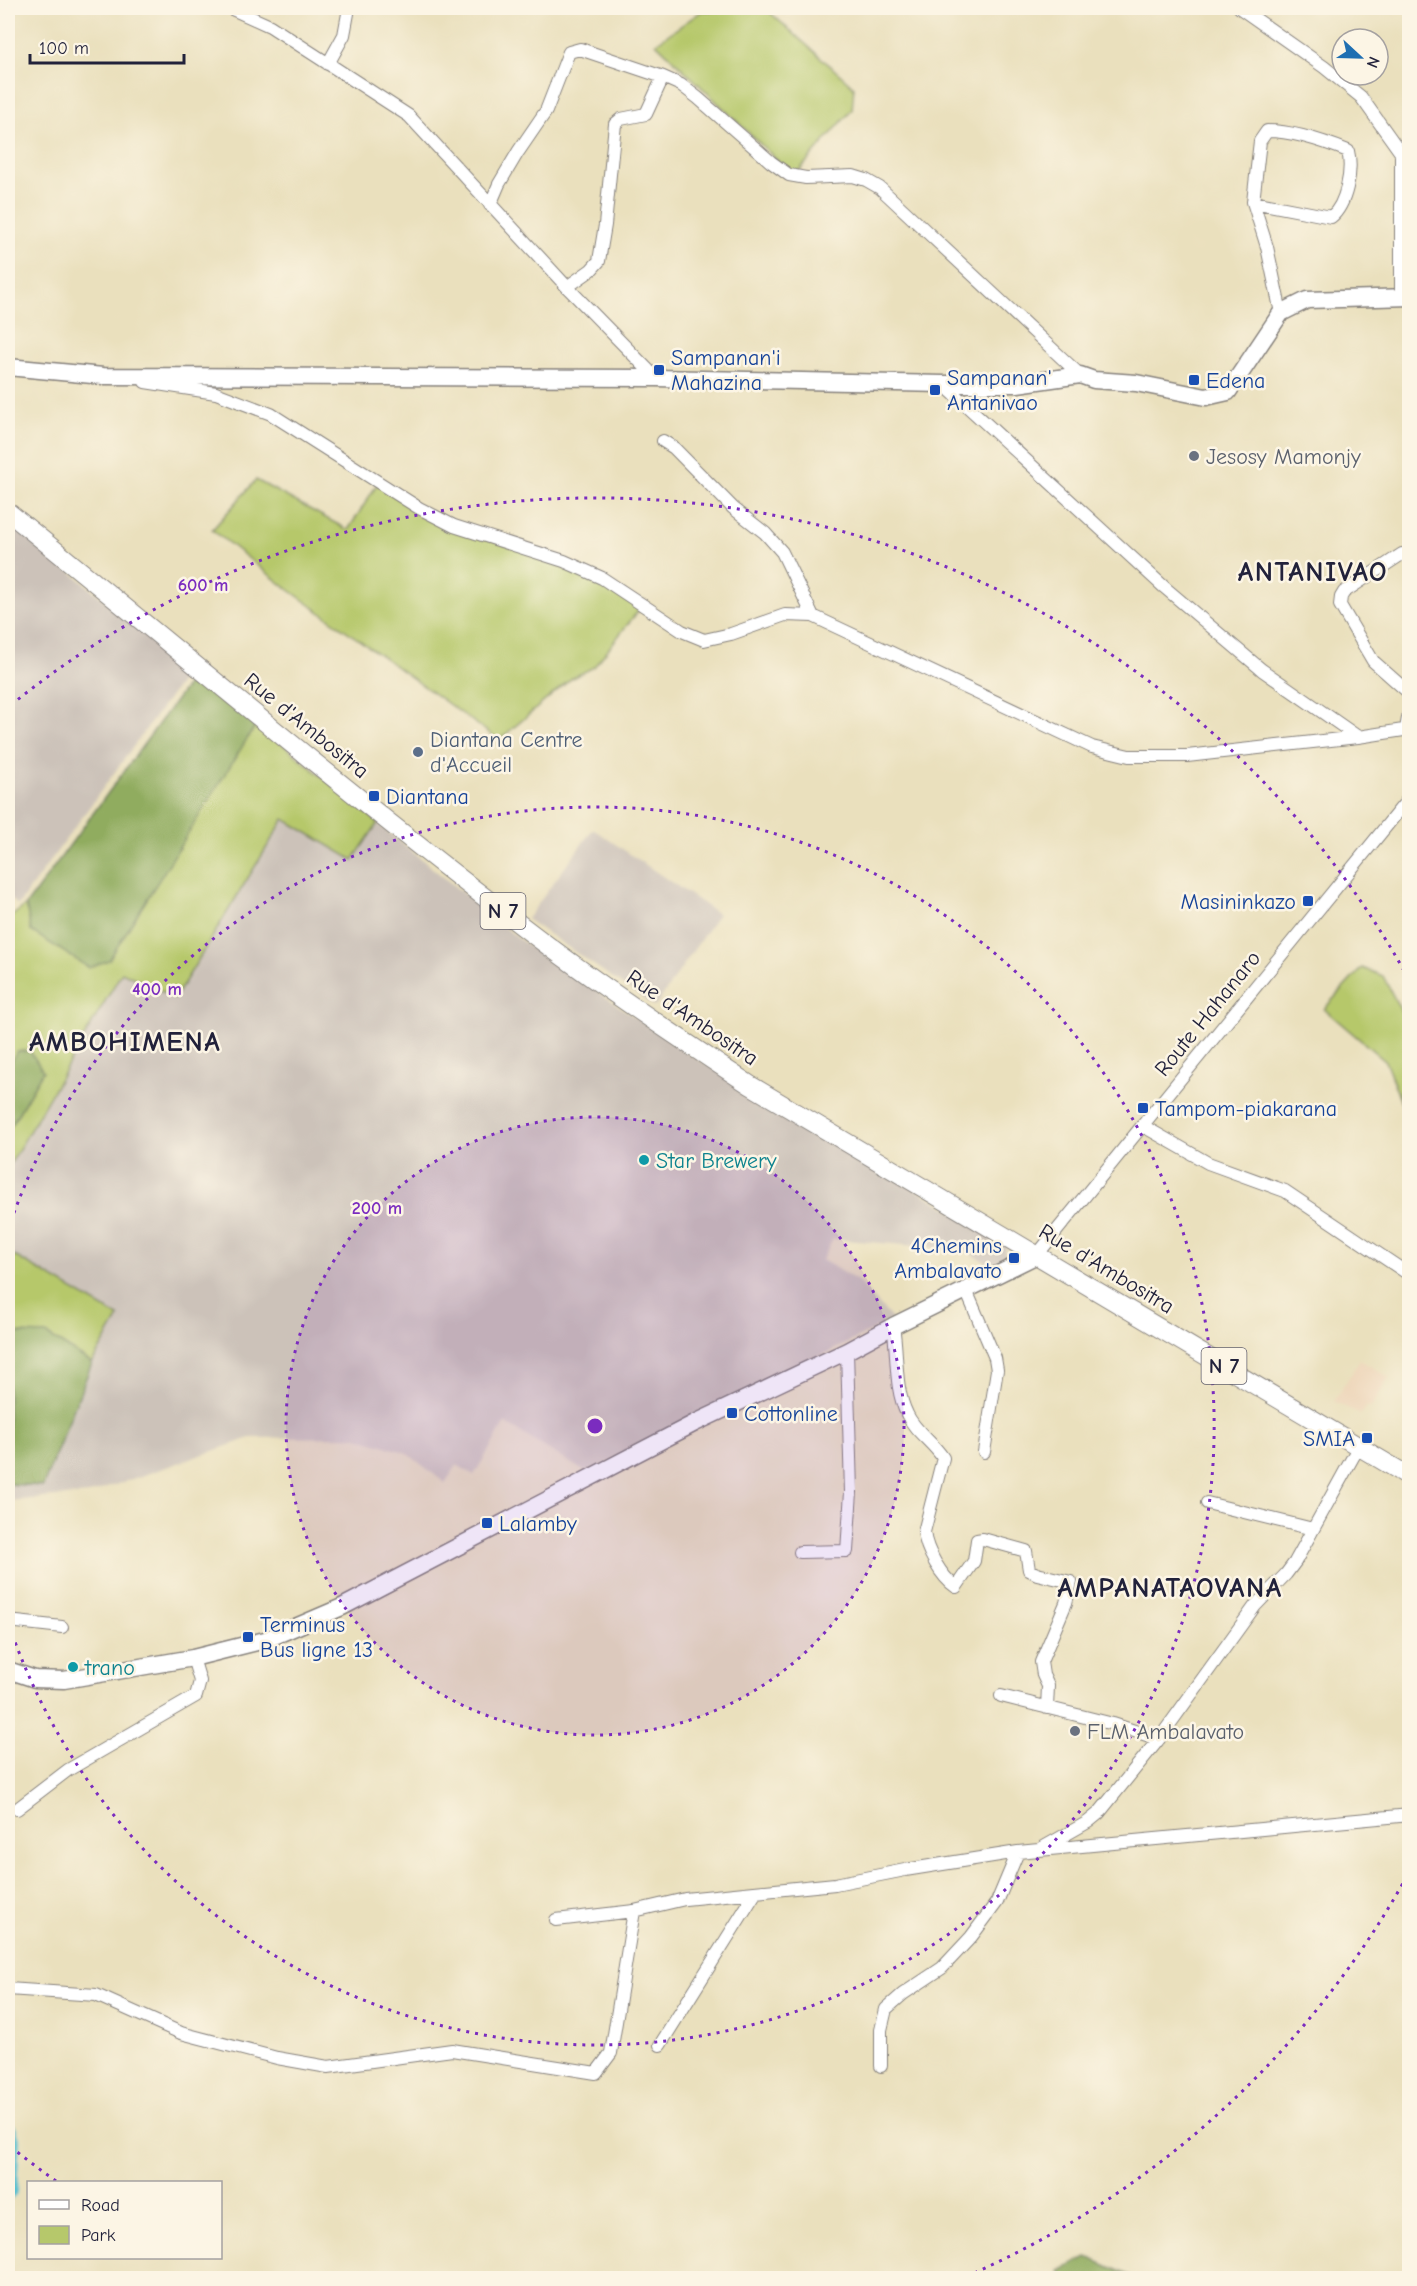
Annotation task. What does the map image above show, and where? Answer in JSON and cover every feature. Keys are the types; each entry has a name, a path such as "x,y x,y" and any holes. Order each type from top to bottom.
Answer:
{"main road":[{"path":"8,367 103,376 656,378 943,384 1017,384 1080,375 1094,380 1136,383 1206,397 1228,392 1281,313 1307,300 1405,297"},
{"name":"Rue d'Ambositra","path":"8,512 359,799 513,920 646,1017 750,1085 1410,1477"},
{"path":"8,1670 35,1679 64,1680 193,1658 265,1640 342,1607 695,1423 847,1351 1037,1255"}],"street":[{"path":"230,8 270,26 409,116 567,287 656,378"},
{"path":"328,64 344,35 349,8"},
{"path":"1240,8 1309,55 1360,97 1401,153 1405,297"},
{"path":"490,205 499,184 518,152 546,111 569,52 580,49 681,85 789,175 806,178 853,176 880,188 1080,375"},
{"path":"567,287 591,270 599,261 615,124 621,119 646,114 663,77"},
{"path":"1253,202 1331,218 1340,210 1347,186 1350,158 1348,151 1331,144 1280,131 1267,131 1260,141 1253,202 1267,247 1281,313"},
{"path":"103,376 216,393 271,414 419,508 454,526 564,561 602,578 682,631 704,640 731,634 785,615 813,616 1092,747 1129,756 1187,756 1358,737 1408,729 1410,707"},
{"path":"943,384 1164,588 1262,670 1358,737"},
{"path":"663,441 674,448 733,508 765,533 782,552 813,616"},
{"path":"1402,554 1344,592 1340,605 1373,661 1408,692 1410,697"},
{"name":"Route Hahanaro","path":"1037,1255 1234,1016 1286,947 1410,798"},
{"path":"1143,1126 1208,1163 1285,1191 1410,1275"},
{"path":"966,1290 995,1358 997,1370 984,1452"},
{"path":"893,1326 901,1393 907,1415 923,1436 938,1450 942,1458 924,1532 925,1543 949,1582 956,1587 974,1561 977,1540 983,1539 1026,1551 1029,1570 1037,1575 1071,1582 1066,1603 1041,1662 1048,1686 1047,1708"},
{"path":"801,1552 847,1551 851,1492 847,1351"},
{"path":"1037,1850 1088,1822 1099,1813 1159,1739 1255,1606 1286,1574 1359,1446"},
{"path":"1207,1503 1313,1529"},
{"path":"8,1621 62,1627"},
{"path":"17,1809 68,1770 196,1696 200,1681 193,1658"},
{"path":"1001,1696 1113,1724 1159,1739"},
{"path":"556,1920 634,1911 685,1899 835,1884 1018,1852 1410,1815"},
{"path":"881,2066 881,2030 886,2009 903,1994 942,1968 971,1937 997,1902 1018,1852"},
{"path":"660,2045 756,1892"},
{"path":"8,1989 96,1995 181,2033 277,2058 328,2067 452,2049 596,2073 610,2053 634,1911"}],"shaded area":[{"path":"8,520 189,670 18,905 8,896"},
{"path":"262,729 519,939 696,1058 1007,1244 1001,1271 965,1250 833,1239 822,1260 858,1281 893,1320 587,1473 505,1423 474,1475 457,1465 445,1483 407,1453 357,1437 250,1438 89,1494 8,1501 8,1137"},
{"path":"593,829 718,914 655,1007 527,919"},
{"path":"1360,1360 1389,1377 1371,1408 1366,1406 1360,1415 1334,1401"}],"green space":[{"path":"766,9 854,87 852,110 797,173 786,169 656,43 702,11"},
{"path":"256,480 348,530 378,483 419,508 564,561 643,605 594,667 572,678 499,740 285,587 212,530"},
{"path":"187,685 207,685 257,723 109,960 89,968 31,931 26,905"},
{"path":"257,723 378,823 353,860 284,819 175,998 122,972 8,1168 8,1131 43,1071 17,1051 8,1068 8,919 26,905 31,931 249,737"},
{"path":"1362,968 1383,976 1409,1027 1409,1155 1407,1117 1385,1061 1324,1009"},
{"path":"17,1051 30,1051 43,1071 8,1131 8,1068"},
{"path":"8,1252 119,1317 92,1363 46,1334 8,1333"},
{"path":"8,1333 46,1334 92,1363 43,1486 8,1484"},
{"path":"1087,2257 1135,2278 1064,2278 1060,2271"}],"waterway":[{"path":"8,2131 11,2140 8,2191"}],"place":[{"name":"Sampanan'i Mahazina","path":"659,370"},
{"name":"Edena","path":"1194,380"},
{"name":"Sampanan' Antanivao","path":"935,390"},
{"name":"Jesosy Mamonjy","path":"1194,456"},
{"name":"Diantana Centre d'Accueil","path":"418,752"},
{"name":"Diantana","path":"374,796"},
{"name":"Masininkazo","path":"1308,901"},
{"name":"Tampom-piakarana","path":"1143,1108"},
{"name":"Star Brewery","path":"644,1160"},
{"name":"4Chemins Ambalavato","path":"1014,1258"},
{"name":"Cottonline","path":"732,1413"},
{"name":"SMIA","path":"1367,1438"},
{"name":"Lalamby","path":"487,1523"},
{"name":"Terminus Bus ligne 13","path":"248,1637"},
{"name":"trano","path":"73,1667"},
{"name":"FLM Ambalavato","path":"1075,1731"}],"district":[{"name":"ANTANIVAO","path":"1313,571"},
{"name":"AMBOHIMENA","path":"125,1041"},
{"name":"AMPANATAOVANA","path":"1170,1587"}]}
